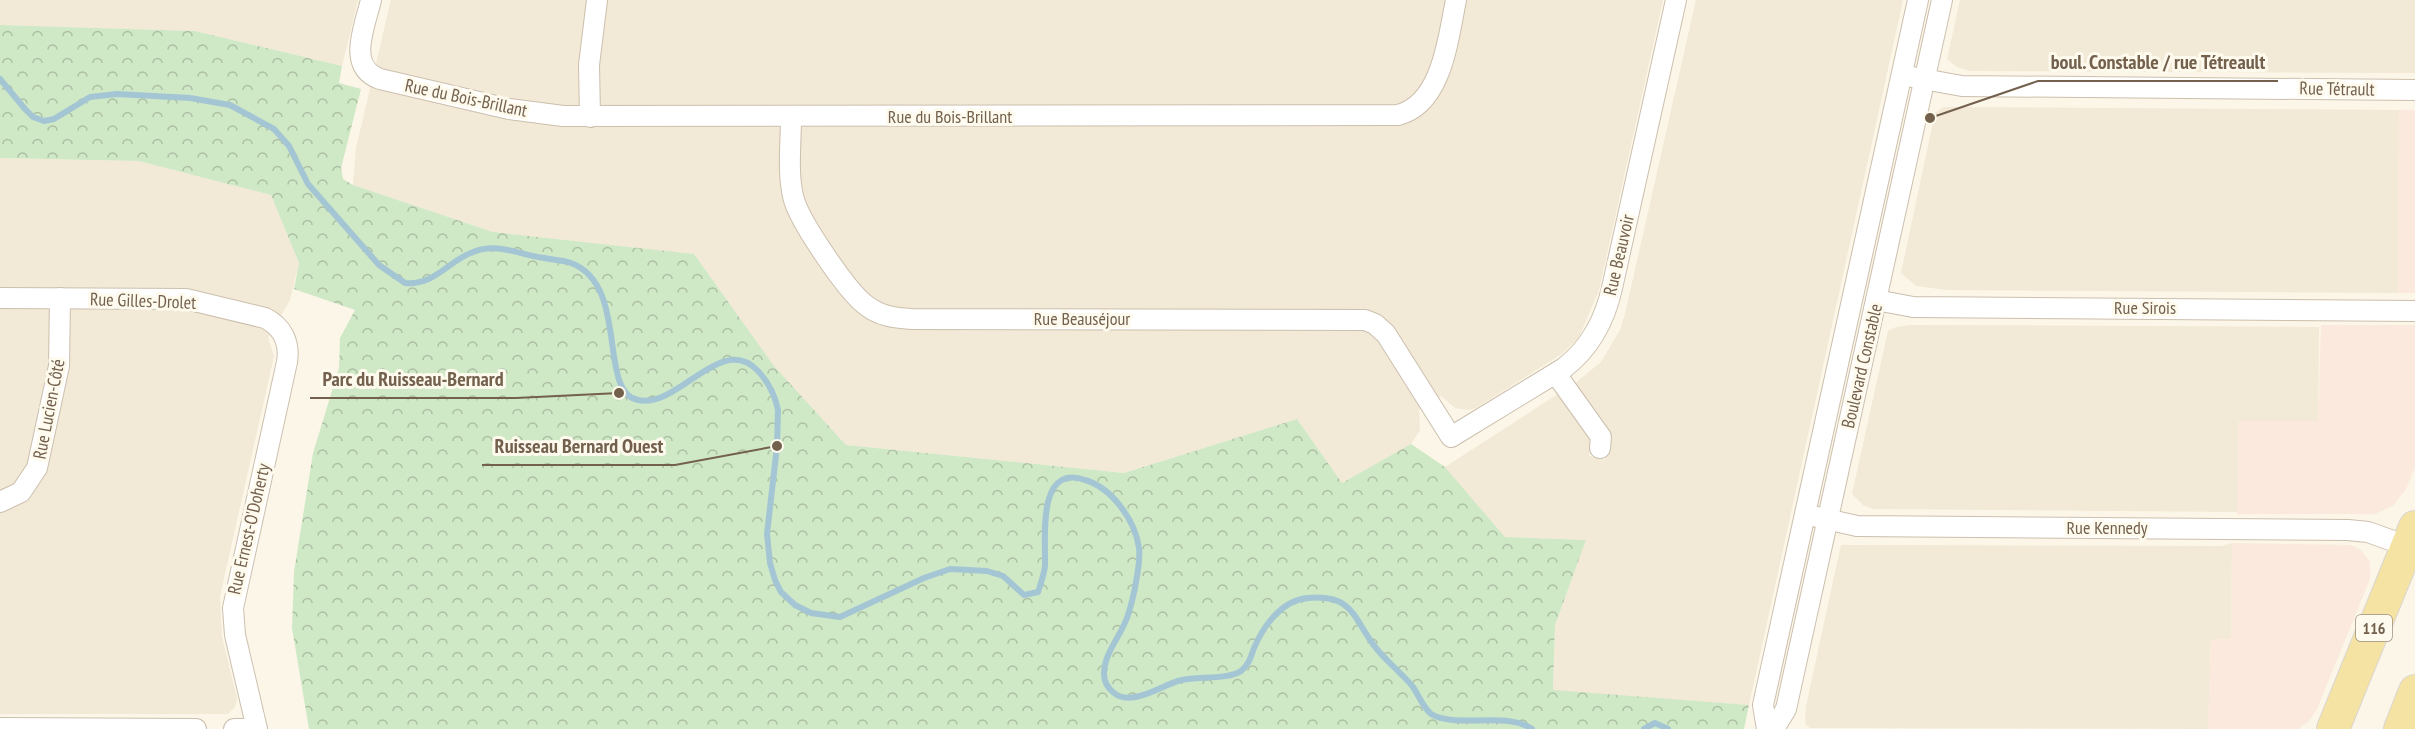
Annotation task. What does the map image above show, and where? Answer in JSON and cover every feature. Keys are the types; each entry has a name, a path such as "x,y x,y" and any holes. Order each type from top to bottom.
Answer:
{"main road":[{"name":"116","path":"2333,729 2411,537"},
{"path":"2400,729 2415,691"}],"street":[{"name":"Rue du Bois-Brillant","path":"370,0 359,52 361,62 369,74 395,83 509,109 537,114 590,117 1398,115 1417,107 1432,92 1456,0"},
{"path":"590,117 589,65 597,0"},
{"name":"Rue Beauvoir","path":"1451,437 1556,374 1587,345 1599,327 1607,307 1676,0"},
{"name":"Boulevard Constable","path":"1767,729 1763,705 1918,0"},
{"name":"Boulevard Constable","path":"1774,729 1786,709 1942,0"},
{"name":"Rue Tétrault","path":"1901,74 1962,86 2415,90"},
{"name":"Rue Beauséjour","path":"791,117 792,183 796,207 849,288 874,311 911,319 1365,320 1375,324 1386,334 1451,437"},
{"name":"Rue Gilles-Drolet","path":"0,298 186,298 265,318 280,329"},
{"name":"Rue Lucien-Côté","path":"0,502 21,492 37,468 59,366 60,298"},
{"name":"Rue Sirois","path":"1876,300 1913,306 2415,311"},
{"name":"Rue Ernest-O'Doherty","path":"257,729 235,635 232,608 287,362 288,347 280,329"},
{"path":"1556,374 1601,437 1600,448"},
{"name":"Rue Kennedy","path":"1804,514 1857,526 2348,530 2411,537"},
{"path":"0,728 196,729"},
{"path":"234,729 257,729"}],"shaded area":[{"path":"0,0 358,0 342,66 195,31 0,25"},
{"path":"391,0 1663,0 1599,290 1579,337 1563,353 1476,408 1468,410 1455,408 1441,396 1419,410 1420,430 1411,444 1342,483 1297,419 1124,473 846,445 774,366 694,254 493,232 353,185 356,148"},
{"path":"1696,0 1903,0 1749,705 1553,691 1555,625 1586,540 1505,537 1445,467 1558,394 1587,432 1592,443 1589,456 1605,460 1611,433 1574,384 1601,362 1620,330"},
{"path":"1960,0 2415,0 2415,73 1970,71 1957,67 1947,59"},
{"path":"1944,107 2399,110 2398,293 1947,290 1916,286 1901,273 1935,113"},
{"path":"2399,110 2415,110 2415,293 2398,293"},
{"path":"0,158 139,161 271,195 299,263 290,300 268,338 274,356 220,596 222,637 237,698 235,707 228,714 0,714"},
{"path":"1912,325 2319,327 2318,421 2238,421 2238,512 1873,509 1863,505 1852,494 1888,331 1896,327"},
{"path":"2321,325 2415,325 2415,467 2407,487 2394,505 2375,514 2237,514 2238,421 2318,421"},
{"path":"2232,543 2231,639 2211,639 2208,729 1810,728 1805,724 1806,706 1841,545 2222,546"},
{"path":"2232,543 2351,545 2361,550 2370,562 2370,579 2317,709 2309,721 2298,729 2208,729 2211,639 2231,639"}],"green space":[{"path":"0,25 195,31 342,66 339,83 361,89 341,168 343,179 353,185 493,232 694,254 774,366 846,445 1124,473 1297,419 1342,483 1411,444 1445,467 1505,537 1586,540 1555,625 1553,690 1749,705 1744,729 309,729 292,628 294,572 313,453 339,368 340,338 355,310 294,289 299,263 271,195 139,161 0,158"}],"waterway":[{"path":"0,79 33,117 44,121 54,119 90,97 117,94 190,98 230,105 274,129 289,146 308,184 379,265 405,283 424,281 464,256 482,249 509,250 571,263 589,275 601,293 619,378 626,393 638,400 653,400 668,394 728,360 743,361 757,370 771,388 778,410 777,446 767,534 770,563 781,592 795,605 811,613 840,617 924,578 950,569 987,571 1003,576 1024,595 1038,592 1045,566 1045,523 1051,493 1058,483 1069,478 1085,480 1104,490 1121,506 1133,527 1139,548 1138,572 1130,608 1107,658 1104,674 1109,687 1121,697 1137,697 1178,681 1235,674 1246,666 1258,639 1275,615 1290,603 1308,598 1323,598 1334,600 1350,609 1377,650 1413,687 1431,714 1454,720 1509,721 1532,729"},
{"path":"1644,729 1655,723 1668,729"}],"place":[{"name":"boul. Constable / rue Tétreault","path":"1930,118"},
{"name":"Parc du Ruisseau-Bernard","path":"619,393"},
{"name":"Ruisseau Bernard Ouest","path":"777,446"}]}
